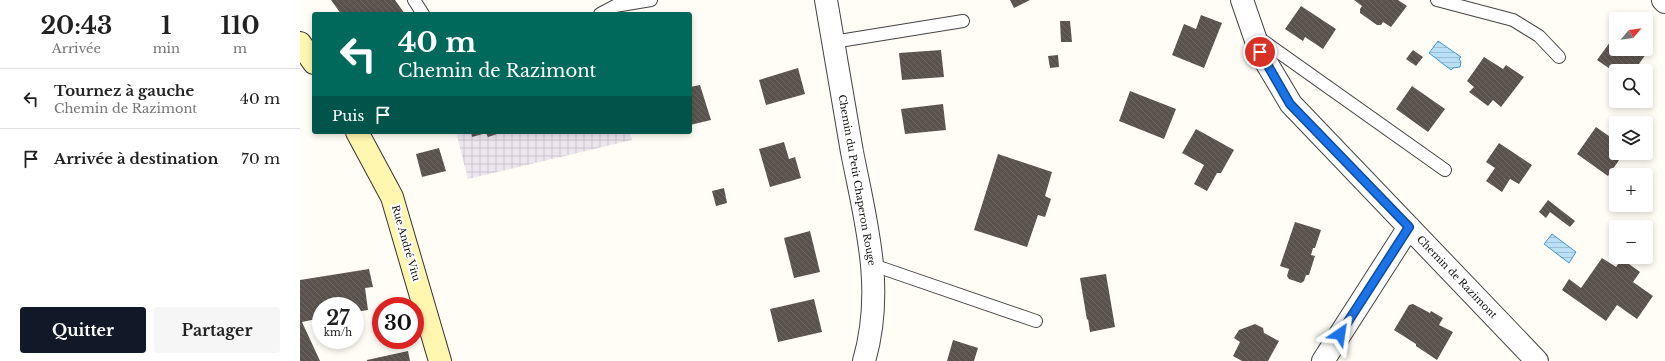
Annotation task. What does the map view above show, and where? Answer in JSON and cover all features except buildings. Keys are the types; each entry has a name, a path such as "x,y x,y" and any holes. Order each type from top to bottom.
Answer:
{"main road":[{"path":"300,42 312,60"},
{"name":"Rue André Vitu","path":"358,134 392,197 440,361"}],"street":[{"name":"Chemin du Petit Chaperon Rouge","path":"826,0 873,265 873,311 871,334 864,361"},
{"name":"Chemin de Razimont","path":"1242,0 1260,52 1290,104 1537,361"},
{"path":"1323,361 1409,227"}],"lane":[{"path":"414,0 422,12"},
{"path":"604,12 615,6 651,0"},
{"path":"1437,0 1513,20 1539,36 1559,57"},
{"path":"833,42 963,21"},
{"path":"1253,34 1445,170"},
{"path":"873,265 1036,321"}],"shaded area":[{"path":"457,134 630,134 632,140 468,179"}],"water":[{"path":"1438,41 1461,57 1459,59 1461,62 1460,67 1453,68 1451,70 1429,53"},
{"path":"1552,234 1576,252 1569,263 1544,244"}],"route":[{"path":"1260,52 1290,104 1409,227 1340,334"}]}
